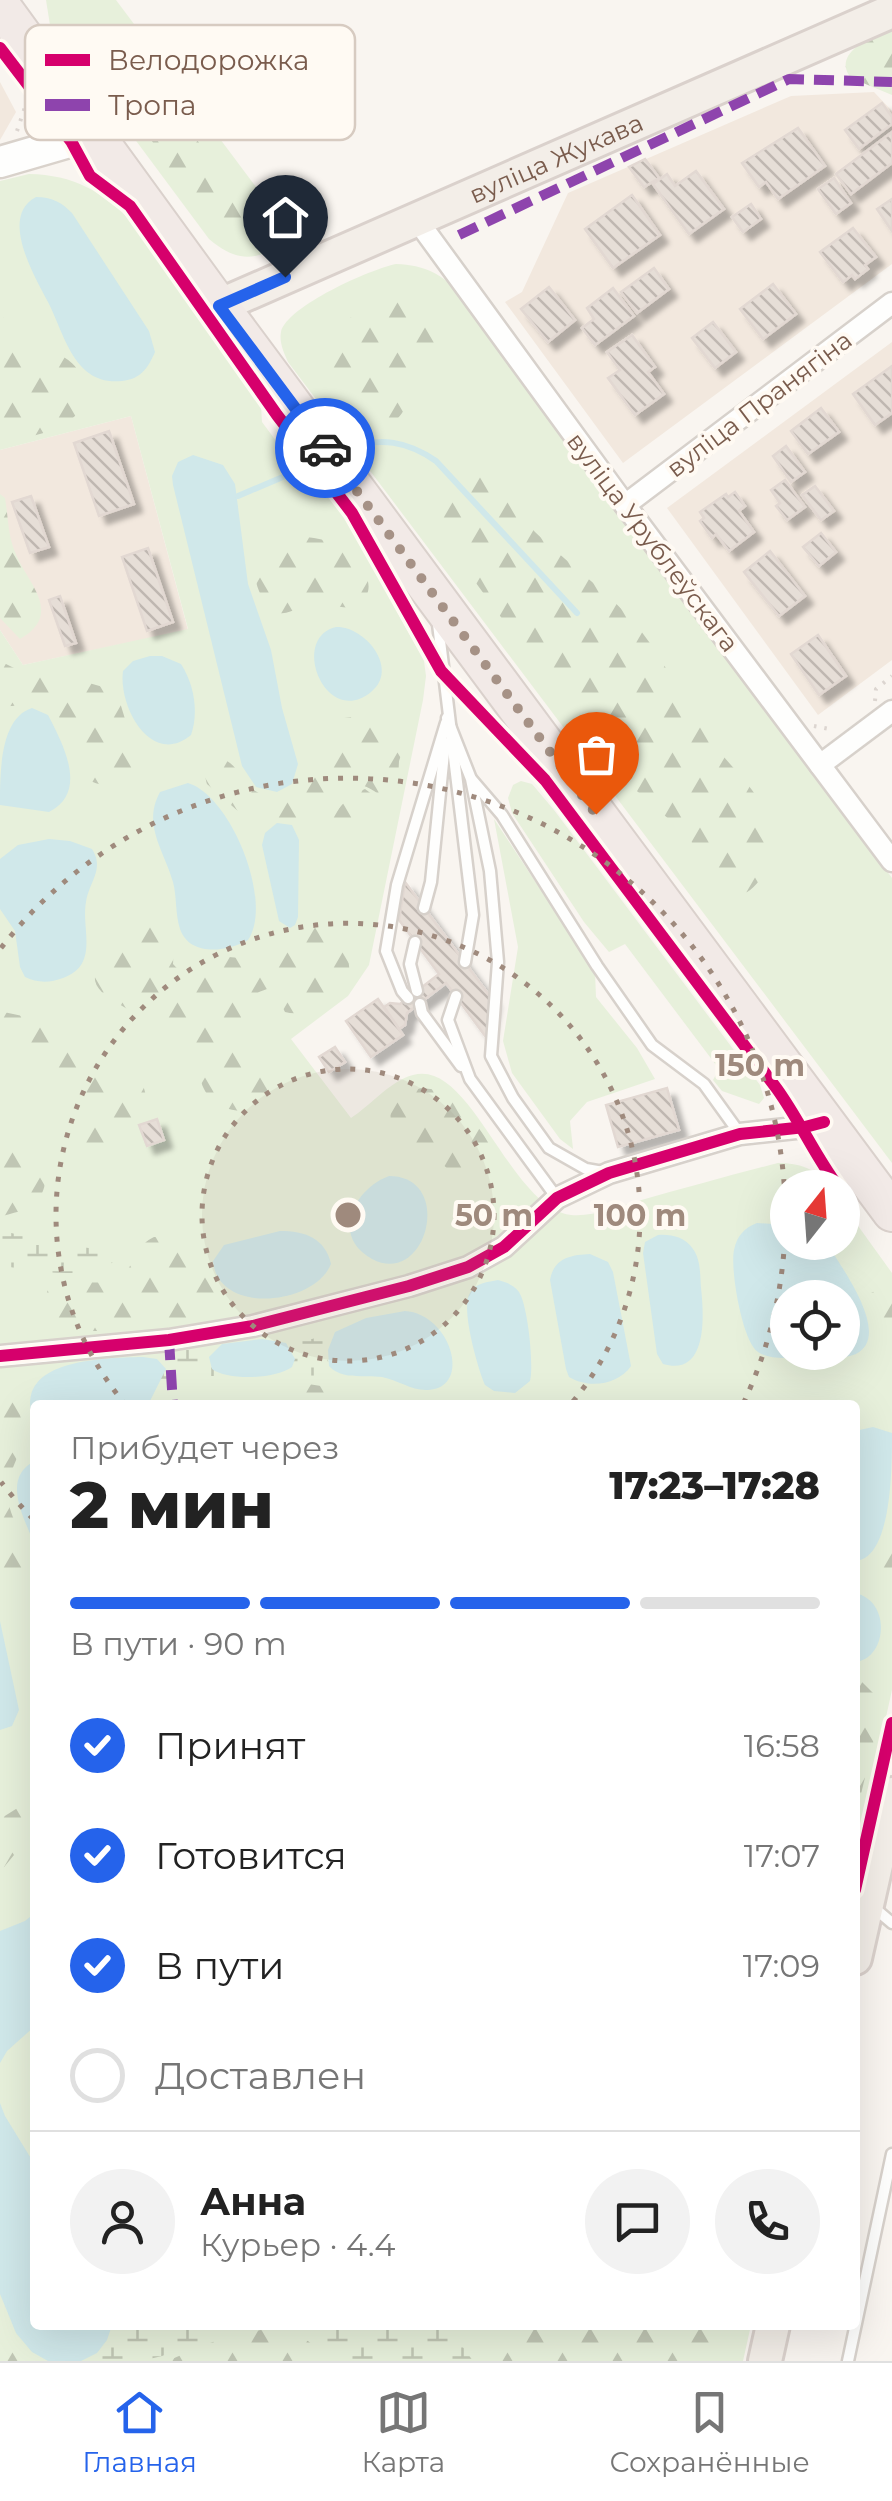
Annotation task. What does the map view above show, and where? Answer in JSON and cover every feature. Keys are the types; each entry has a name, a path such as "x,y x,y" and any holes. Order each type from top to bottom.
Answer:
{"highway":[{"path":"0,5 25,40"},
{"path":"96,140 892,1212"}],"main road":[{"name":"вуліца Жукава","path":"219,306 892,11"},
{"path":"860,1949 880,1913 892,1794"},
{"path":"765,2361 772,2330"}],"street":[{"path":"0,162 75,140"},
{"name":"вуліца Урублеўскага","path":"417,220 892,861"},
{"name":"вуліца Пранягіна","path":"625,505 892,303"},
{"path":"820,765 892,712"},
{"path":"0,1356 220,1332 410,1286 468,1267 504,1248 557,1198 609,1173 740,1134 824,1122"}],"lane":[{"path":"437,598 447,718 472,915 465,962"},
{"path":"447,718 471,779 490,870 498,962 492,1056 513,1098 549,1148 586,1169 609,1173"},
{"path":"424,908 431,882 447,718"},
{"path":"447,718 397,886 386,952 402,991 417,1003 557,1198"},
{"path":"471,779 502,815 652,1045 704,1084 740,1134"},
{"path":"415,942 410,964 417,1003"},
{"path":"456,996 448,1020 470,1079"},
{"path":"860,2305 892,2154"},
{"path":"848,2361 855,2330"}],"path":[{"path":"21,74 25,79"}],"shaded area":[{"path":"0,82 16,112 0,140"},
{"path":"874,92 892,111 892,264 623,463 505,302 522,292 568,193 791,96"},
{"path":"892,342 892,660 818,715 667,508"},
{"path":"131,416 188,630 23,665 0,630 0,450"}],"green space":[{"path":"46,0 116,0 135,25 50,25"},
{"path":"892,31 892,95 851,78 846,61 865,41"},
{"path":"135,140 221,140 292,235 271,250 251,256 231,253 209,239"},
{"path":"152,140 198,140 245,198 251,216 247,234 230,235 202,219 176,186"},
{"path":"29,174 74,182 110,202 133,223 261,406 262,422 282,449 305,464 349,524 424,661 423,700 369,965 348,996 291,1039 351,1118 405,1078 434,1076 472,1110 528,1187 549,1206 571,1215 605,1211 778,1163 801,1166 811,1170 770,1170 770,1260 860,1260 860,1229 892,1273 892,1690 860,1834 860,1400 30,1400 30,2330 750,2330 743,2361 0,2361 0,630 23,665 188,629 131,416 0,450 0,181"},
{"path":"396,264 432,272 462,295 892,878 892,1163 288,362 281,332 298,311 350,281"},
{"path":"393,288 414,294 431,306 440,322 440,333 403,411 391,423 380,424 359,413 341,391 333,356 346,324 359,310"},
{"path":"0,307 12,339 26,347 60,355 76,367 83,379 84,399 79,412 57,428 0,444"},
{"path":"462,472 495,486 535,532 629,617 705,732 752,790 770,831 770,854 763,875 748,891 738,897 724,892 688,836 613,770 446,542 434,515 433,501 437,486"},
{"path":"0,494 5,498 13,546 41,608 40,619 20,639 0,618"},
{"path":"302,536 333,543 356,560 369,587 360,603 344,607 315,602 284,613 275,612 266,604 256,579 258,559 280,541"},
{"path":"0,661 26,674 61,675 110,689 118,696 125,719 144,753 142,773 116,785 90,781 74,762 57,714 35,704 0,706"},
{"path":"365,715 399,722 408,735 399,761 398,782 388,796 359,785 351,788 315,824 285,818 265,822 247,819 207,784 207,767 218,759 230,763 256,792 278,796 292,792 313,779 337,724 344,718"},
{"path":"521,781 532,784 554,810 760,1085 764,1098 759,1104 722,1091 713,1080 719,1069 625,944 609,952 584,922 512,813 508,798 513,785"},
{"path":"365,789 373,795 362,829 342,847 328,848 328,829 336,812"},
{"path":"494,819 595,972 596,997 637,1048 655,1079 587,1102 570,1121 573,1149 560,1139 512,1073 503,1041 518,947"},
{"path":"322,917 334,924 349,965 340,989 324,1004 294,1013 285,1012 275,993 267,989 252,997 241,1019 244,1044 271,1088 271,1101 264,1107 245,1111 217,1103 204,1089 192,1045 147,1023 99,989 96,968 111,941 129,923 149,918 169,926 174,943 173,964 185,977 229,957 271,961 282,956 307,921"},
{"path":"0,1012 42,1024 90,1061 132,1075 142,1084 142,1106 109,1150 91,1151 86,1145 80,1134 75,1101 63,1081 33,1060 0,1047"},
{"path":"422,1088 444,1094 476,1124 492,1152 493,1164 488,1173 473,1178 460,1176 395,1128 391,1120 393,1106 405,1095"},
{"path":"5,1139 16,1140 34,1152 41,1161 45,1182 33,1205 0,1217 0,1144"},
{"path":"0,1230 53,1244 107,1250 113,1262 74,1273 0,1265"},
{"path":"154,1237 188,1247 204,1263 216,1298 207,1314 136,1328 90,1331 53,1319 42,1306 49,1287 57,1284 104,1282 120,1277"},
{"path":"881,1288 892,1291 892,1353 878,1334 871,1310 869,1294"},
{"path":"335,1332 327,1359 335,1372 344,1376 276,1375 285,1373 276,1340 312,1339"},
{"path":"222,1344 214,1350 216,1373 222,1376 186,1376 156,1387 161,1382 152,1358 182,1347"},
{"path":"0,1381 13,1394 22,1423 21,1443 7,1489 30,1572 23,1584 14,1586 0,1583"},
{"path":"297,1386 321,1386 355,1400 280,1400"},
{"path":"402,1394 423,1400 370,1400"},
{"path":"892,1526 892,1586 877,1574"},
{"path":"860,1680 875,1695 879,1719 860,1798"},
{"path":"30,1800 30,1847 14,1855 0,1872 0,1819"},
{"path":"0,2322 9,2338 35,2361 0,2361"},
{"path":"110,2330 228,2330 141,2361 81,2361 93,2355"},
{"path":"261,2330 308,2341 331,2361 167,2361 227,2336"},
{"path":"299,2330 451,2330 473,2361 341,2361 320,2340"},
{"path":"505,2330 738,2330 711,2361 497,2361 506,2344"}],"water":[{"path":"36,197 56,201 72,213 149,331 155,352 146,368 134,378 106,380 82,367 73,356 23,245 20,217"},
{"path":"193,455 223,465 235,484 248,584 271,650 298,764 292,784 277,792 256,787 242,766 173,485 178,462"},
{"path":"336,627 358,634 380,661 379,683 355,700 340,699 319,678 315,647 322,634"},
{"path":"150,656 181,664 192,689 195,717 191,735 176,743 163,744 151,738 140,728 126,700 123,671 133,661"},
{"path":"32,708 48,715 69,767 68,792 49,812 0,805 8,734 21,714"},
{"path":"188,783 204,792 233,828 252,877 255,923 248,940 230,947 200,948 185,938 178,923 173,882 156,837 153,815 160,792"},
{"path":"277,823 292,825 299,840 298,917 290,928 279,921 262,845 265,833"},
{"path":"49,839 92,849 97,863 86,902 82,964 63,978 44,982 25,977 20,967 15,931 0,909 0,859 18,845"},
{"path":"389,1176 409,1181 422,1193 427,1210 426,1228 419,1245 407,1258 391,1264 372,1259 359,1249 350,1226 357,1202 376,1182"},
{"path":"757,1223 770,1224 770,1260 837,1260 849,1280 770,1280 770,1357 752,1345 739,1304 733,1259 745,1230"},
{"path":"280,1231 298,1232 319,1242 331,1264 322,1278 307,1289 268,1298 248,1297 231,1290 219,1279 213,1261 224,1245"},
{"path":"658,1235 673,1236 690,1245 700,1268 700,1341 696,1353 678,1366 663,1364 657,1354 643,1253 645,1242"},
{"path":"590,1254 608,1262 613,1272 631,1366 611,1381 594,1384 569,1377 550,1280 555,1267 564,1259"},
{"path":"498,1280 519,1292 527,1322 530,1381 515,1393 494,1391 485,1385 467,1311 472,1290"},
{"path":"860,1300 869,1333 860,1350"},
{"path":"405,1311 434,1324 451,1351 450,1377 442,1386 422,1390 382,1377 341,1374 329,1366 328,1350 335,1332 366,1318"},
{"path":"262,1339 286,1343 295,1359 292,1367 252,1377 212,1369 209,1357 222,1344"},
{"path":"105,1359 157,1359 166,1369 150,1400 31,1400 35,1386 46,1374 64,1366"},
{"path":"873,1427 892,1433 883,1529 876,1545 860,1559 860,1430"},
{"path":"30,1464 30,1534 17,1488"},
{"path":"860,1595 875,1607 880,1618 879,1641 866,1659 860,1661"},
{"path":"0,1621 19,1710 12,1726 0,1730"},
{"path":"30,1917 30,2030 0,2063 0,1931"},
{"path":"0,2103 30,2157 30,2330 110,2330 107,2340 97,2353 81,2361 48,2361 32,2352 16,2333 0,2294"}],"building":[{"path":"882,103 892,117 892,124 859,149 845,130"},
{"path":"798,128 825,166 778,199 766,182 759,187 742,163"},
{"path":"892,132 892,163 851,194 836,174"},
{"path":"645,159 659,178 644,187 629,167"},
{"path":"696,171 724,209 689,234 653,184 667,174 675,186"},
{"path":"834,178 851,203 836,214 818,189"},
{"path":"632,195 660,235 613,268 585,229"},
{"path":"892,199 892,231 877,209"},
{"path":"751,204 761,219 743,232 732,217"},
{"path":"853,228 876,257 855,279 852,275 843,282 820,252"},
{"path":"654,268 669,289 637,313 621,292"},
{"path":"773,284 796,314 763,339 740,309"},
{"path":"549,287 575,320 548,342 521,309"},
{"path":"613,288 634,316 595,345 582,328 594,319 587,308"},
{"path":"713,322 736,352 715,368 692,338"},
{"path":"632,335 655,367 648,372 664,394 635,415 608,378 620,370 607,352"},
{"path":"892,366 892,413 875,425 853,394"},
{"path":"821,408 839,432 808,454 791,431"},
{"path":"109,431 134,504 99,516 74,443"},
{"path":"786,446 805,472 791,482 773,456"},
{"path":"785,480 805,507 787,520 776,506 780,503 771,490"},
{"path":"815,486 834,511 821,520 802,495"},
{"path":"735,492 745,506 739,511 754,532 729,551 716,534 712,538 700,521 704,518 700,512"},
{"path":"31,496 49,547 30,553 12,502"},
{"path":"821,533 836,552 819,566 803,547"},
{"path":"148,548 173,622 147,631 122,557"},
{"path":"770,551 805,596 779,616 744,572"},
{"path":"60,596 76,643 65,646 49,600"},
{"path":"818,635 846,676 819,695 791,654"},
{"path":"405,882 492,999 486,1037 446,983 407,1013 405,1025 399,1029 384,1007 400,1004 439,974 399,920"},
{"path":"378,999 403,1035 371,1057 346,1021"},
{"path":"335,1047 345,1062 329,1072 319,1057"},
{"path":"667,1088 679,1130 618,1147 606,1105"},
{"path":"157,1119 164,1140 147,1146 139,1125"}],"waterway":[{"path":"348,448 394,443 436,461 577,613"},
{"path":"238,496 304,468"}],"marked path":[{"path":"459,235 789,79 892,82"},
{"path":"169,1340 173,1400"}],"cycle path":[{"path":"0,48 25,81"},
{"path":"70,140 90,176 130,206 277,415 352,513 441,671 545,780 777,1089 826,1170"},
{"path":"0,1356 169,1340 253,1326 409,1286 468,1267 504,1247 557,1198 609,1173 740,1134 824,1122"},
{"path":"860,1867 892,1723"}],"way so far":[{"path":"325,448 596,814"}],"route":[{"path":"285,277 219,306 325,448"}]}
